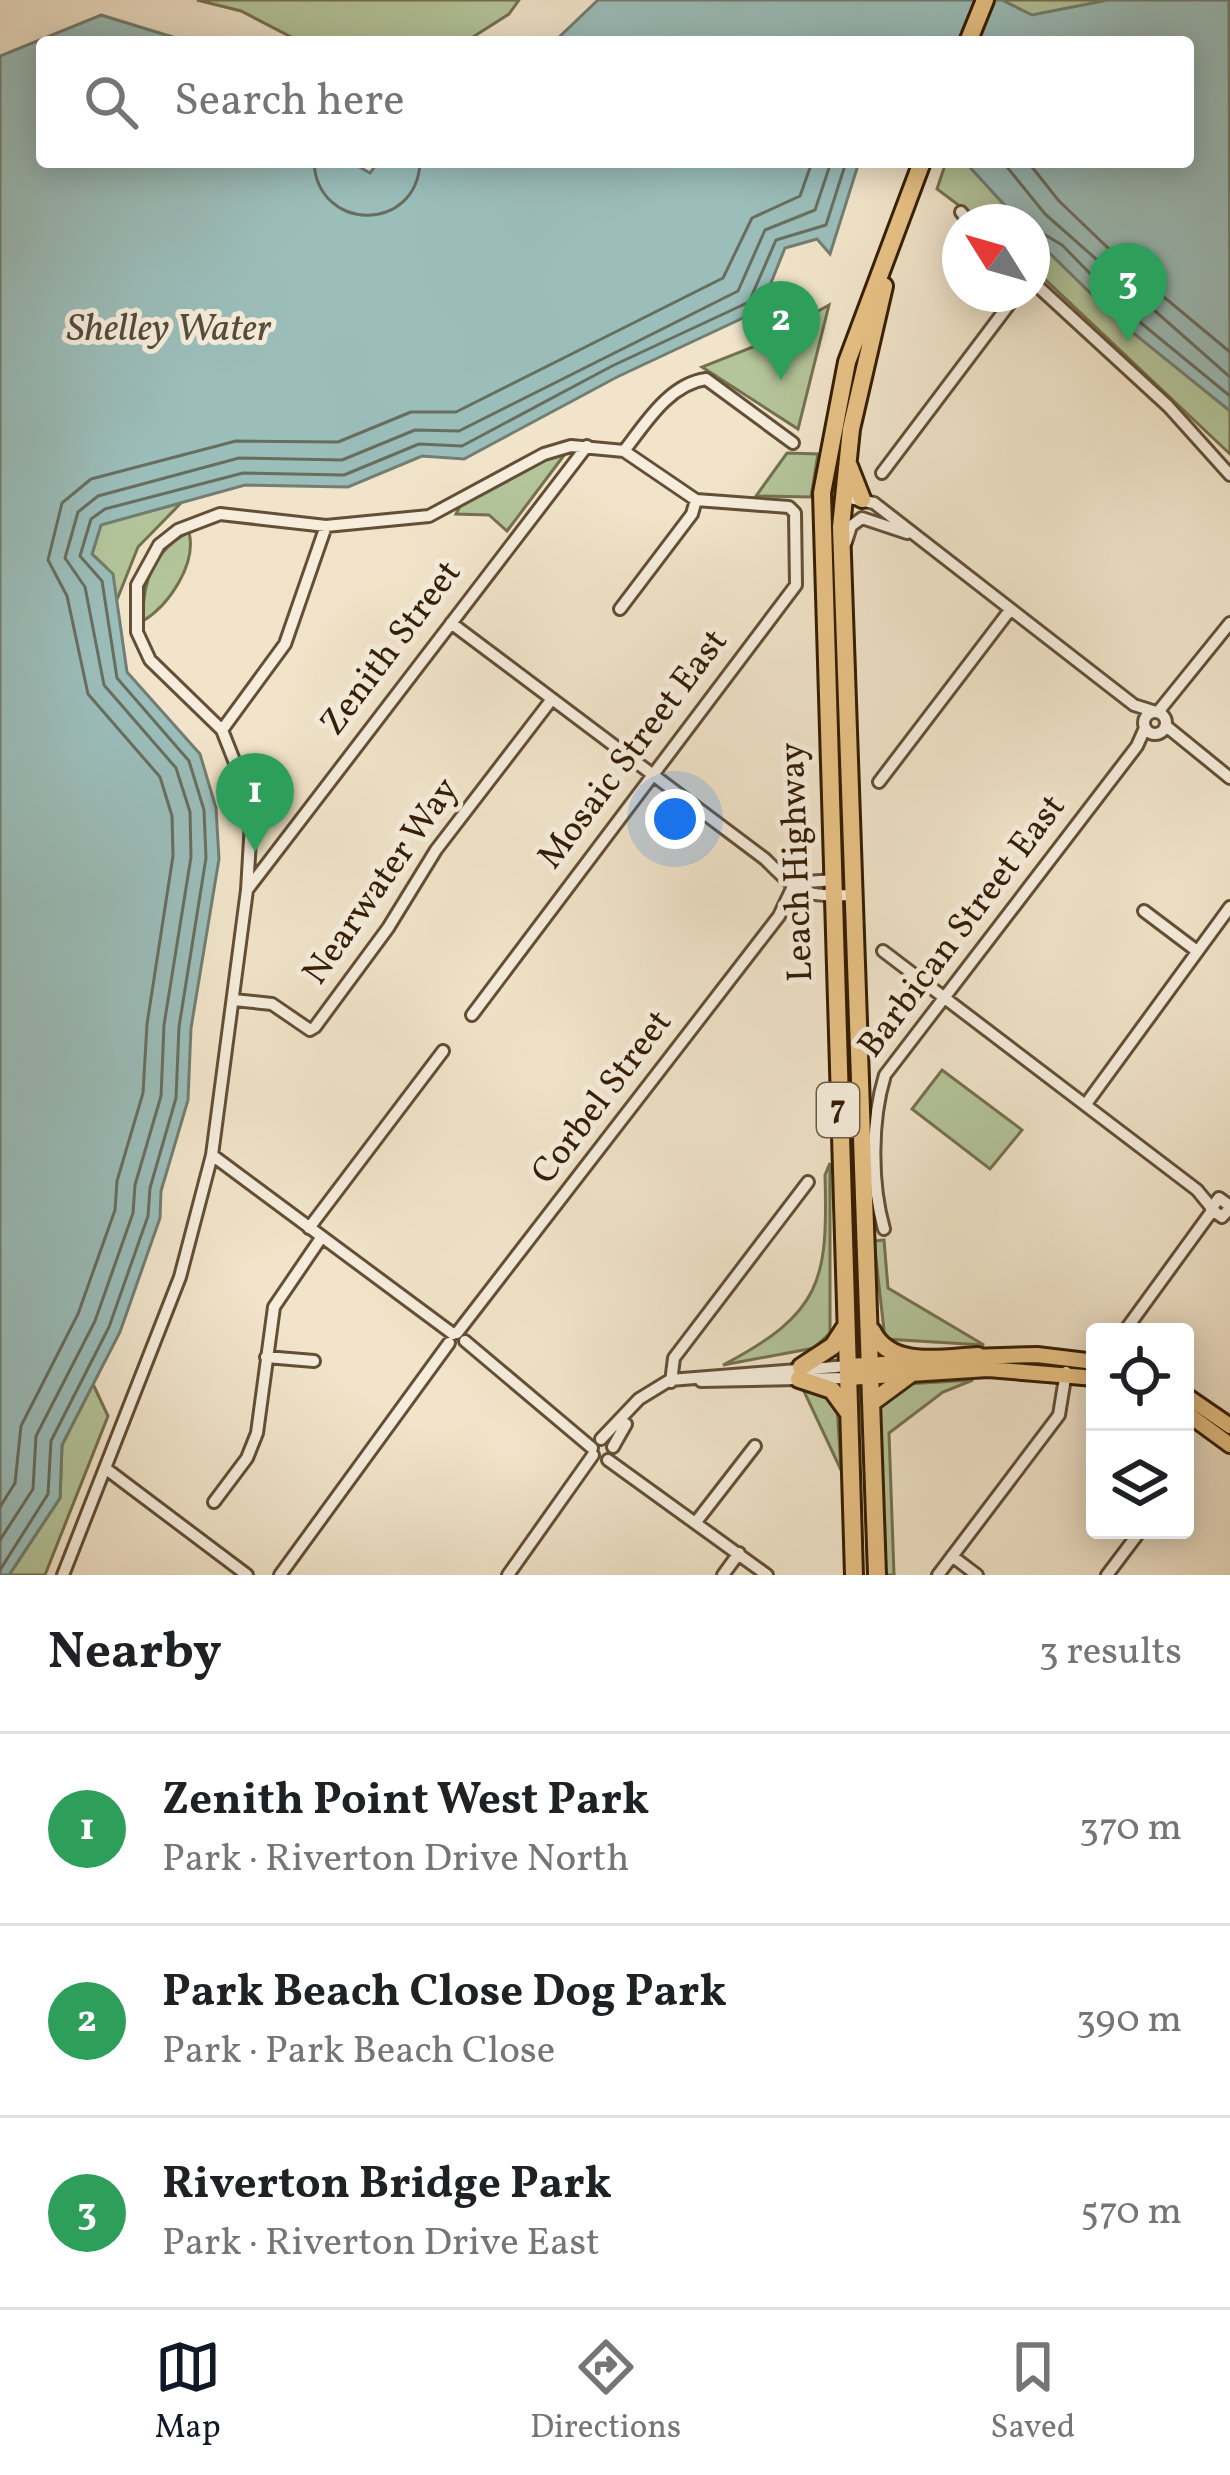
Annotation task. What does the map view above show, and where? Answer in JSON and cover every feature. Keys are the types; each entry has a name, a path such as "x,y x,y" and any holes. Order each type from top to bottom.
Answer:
{"highway":[{"path":"970,36 985,0"},
{"path":"980,36 994,0"},
{"name":"Leach Highway","path":"877,1575 842,503 847,453 881,294 921,168"},
{"name":"Leach Highway","path":"854,1575 821,529 828,443 843,377 928,168"},
{"path":"847,453 862,499"},
{"path":"821,529 830,509 842,503"},
{"path":"869,1324 879,1345 896,1355 978,1356"},
{"path":"846,1325 836,1344 800,1373 832,1390 849,1413"},
{"path":"871,1403 909,1375"}],"main road":[{"path":"848,1372 978,1356 1037,1355 1086,1361"},
{"path":"870,1371 909,1375 988,1369 1086,1376"},
{"path":"1194,1401 1230,1426"},
{"path":"1194,1418 1230,1444"}],"street":[{"path":"1050,298 1168,406 1230,475"},
{"path":"882,473 1003,312"},
{"path":"624,452 663,404 684,386 706,379 793,443"},
{"path":"63,1575 180,1277 212,1155 247,890 252,806 222,730 162,674 141,646 134,605 148,564 178,530 220,514 326,526 429,516 544,454 587,446 624,452 696,500 692,514 620,609"},
{"name":"Zenith Street","path":"247,890 587,446"},
{"path":"842,503 862,499 915,536 1230,778"},
{"name":"Mosaic Street East","path":"472,1015 796,584 795,513 789,507 696,500"},
{"path":"842,554 850,526 862,518 915,536"},
{"path":"222,730 285,644 326,526"},
{"path":"879,782 1010,610"},
{"path":"451,623 799,886 854,887"},
{"path":"1156,723 1230,623"},
{"name":"Nearwater Way","path":"234,1000 272,1004 310,1030 315,1028 388,928 436,850 552,699"},
{"name":"Barbican Street East","path":"884,1228 879,1210 879,1094 885,1075 1156,723"},
{"name":"Corbel Street","path":"280,1575 799,886"},
{"path":"1086,1105 1230,907"},
{"path":"1144,911 1197,951"},
{"path":"883,951 1224,1206 1131,1323"},
{"path":"309,1228 443,1051"},
{"path":"212,1155 767,1575"},
{"path":"671,1382 674,1358 808,1182"},
{"path":"214,1502 247,1458 257,1433 274,1307 321,1238"},
{"path":"266,1357 314,1361"},
{"path":"508,1575 639,1399 671,1382 848,1372"},
{"path":"938,1575 1059,1415 1066,1372"},
{"path":"696,1522 755,1446"},
{"path":"105,1468 247,1575"},
{"path":"1107,1575 1134,1539"},
{"path":"723,1575 739,1553"},
{"path":"952,1556 977,1575"}],"green space":[{"path":"197,0 519,0 509,14 474,36 289,36 241,11"},
{"path":"1002,0 1230,0 1230,454 1050,284 1050,204 957,204 937,189 944,168 1194,168 1194,36 988,36"},
{"path":"829,305 798,429 702,367 758,345"},
{"path":"787,453 818,454 811,497 756,496"},
{"path":"565,454 507,531 489,515 456,514 461,504 544,458"},
{"path":"181,503 138,547 116,602 106,567 92,554 101,524"},
{"path":"189,532 189,557 179,582 143,621 152,569 166,548"},
{"path":"942,1070 1022,1130 990,1169 912,1109"},
{"path":"830,1163 830,1333 814,1348 723,1365 781,1328 812,1290 824,1242 825,1175"},
{"path":"884,1240 888,1288 984,1345 885,1339 874,1241"},
{"path":"973,1380 943,1392 889,1433 894,1575 881,1575 876,1404 907,1384"},
{"path":"93,1384 108,1416 45,1575 9,1575 60,1498 62,1445"},
{"path":"801,1385 819,1388 837,1406 841,1470"}],"water":[{"path":"598,0 1002,0 1032,15 1108,0 1229,0 1230,411 1122,324 1050,254 1050,204 1004,204 970,168 1194,168 1194,36 560,36"},
{"name":"Shelley Water","path":"101,15 169,36 49,36"},
{"name":"Shelley Water","path":"36,41 36,168 361,168 370,173 374,168 857,168 830,254 817,239 785,248 760,310 617,377 464,459 422,456 348,487 245,485 101,525 92,554 113,574 127,672 200,754 216,808 219,859 191,1028 188,1100 161,1191 160,1218 120,1332 62,1445 60,1498 9,1575 0,1575 0,56"}],"place":[{"name":"Riverton Bridge Park","path":"1128,342"},
{"name":"Park Beach Close Dog Park","path":"781,380"},
{"name":"Zenith Point West Park","path":"255,852"}]}
